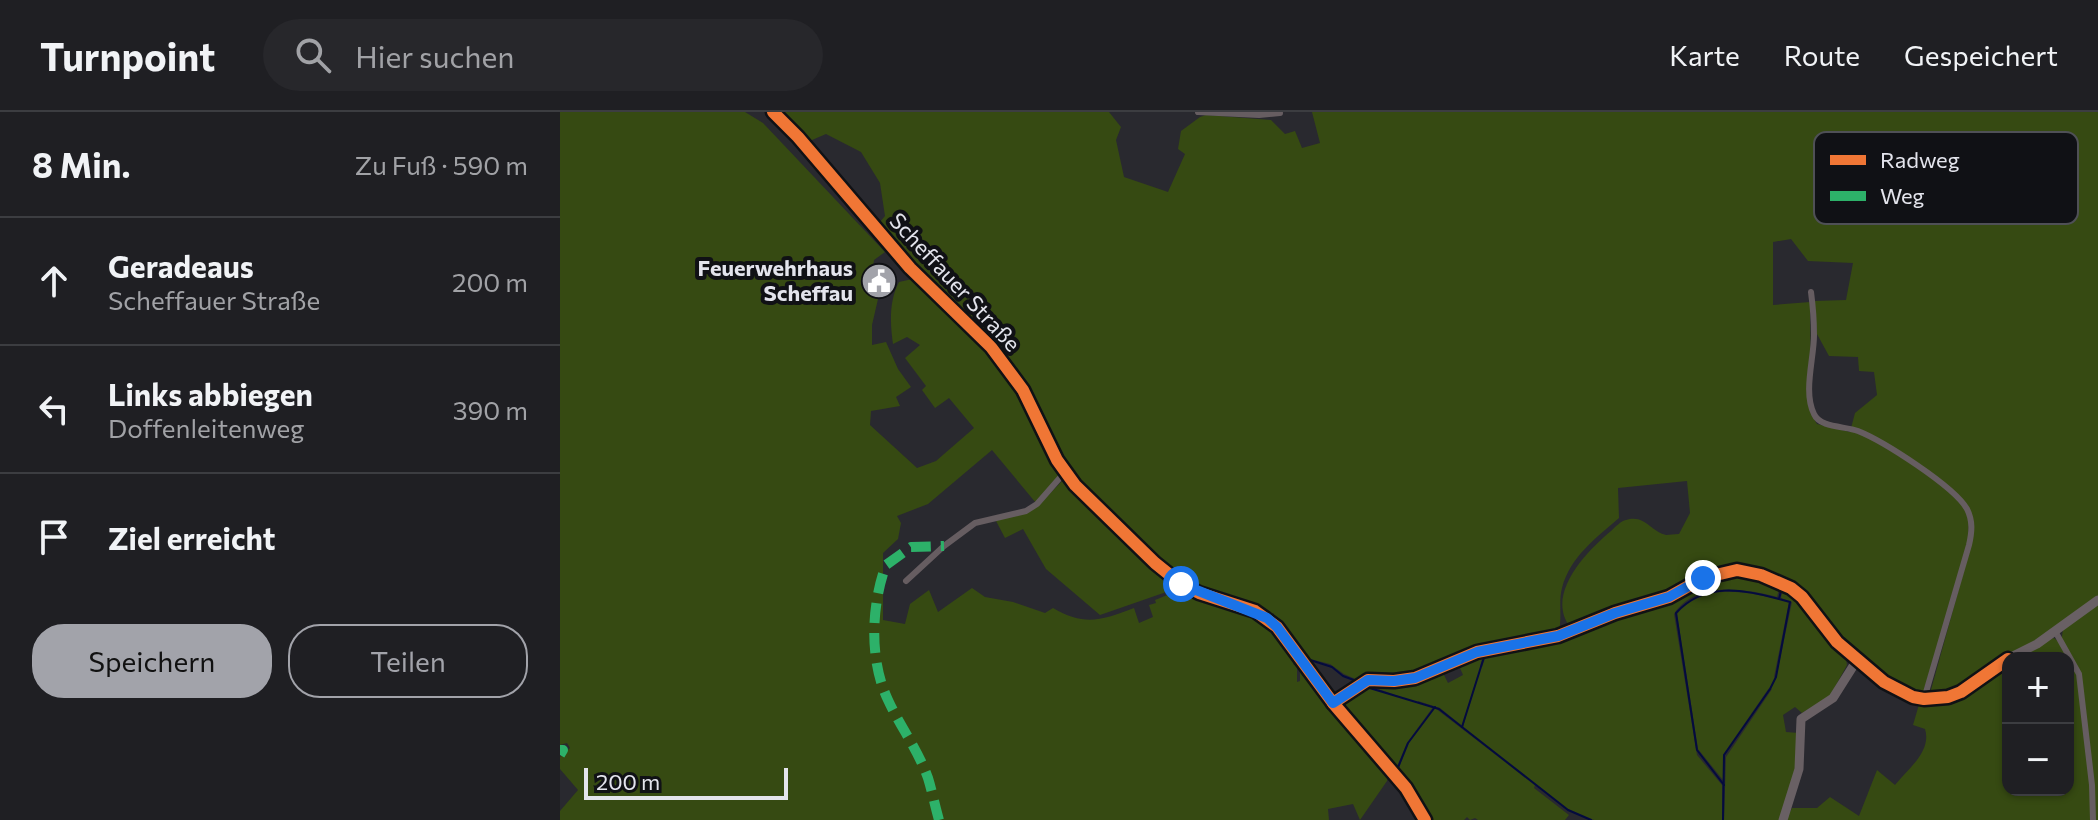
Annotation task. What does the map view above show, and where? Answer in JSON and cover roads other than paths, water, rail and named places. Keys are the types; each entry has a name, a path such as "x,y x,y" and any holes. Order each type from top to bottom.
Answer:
{"street":[{"name":"Scheffauer Straße","path":"773,112 910,268 998,355 1023,390 1065,472 1092,502 1181,584 1267,618 1277,627 1333,703 1406,788 1425,820"},
{"path":"1201,112 1280,113"},
{"path":"1811,292 1814,337 1810,404 1815,418 1855,430 1886,444 1954,494 1972,521 1969,545 1924,699"},
{"path":"906,581 975,523 1026,511 1037,504 1065,472"},
{"path":"1333,703 1368,680 1415,678 1477,652 1558,636 1615,613 1669,597 1711,575 1737,570 1761,575 1791,588 1802,597 1837,642 1857,660 1884,682 1913,697 1948,697 1961,692 2002,662"},
{"path":"2020,652 2037,644 2098,600"},
{"path":"2055,631 2079,674 2093,820"},
{"path":"1783,820 1799,769 1801,719 1833,698 1857,660"}],"waterway":[{"path":"1723,820 1724,755 1776,677 1790,602 1779,599 1782,587"},
{"path":"1724,785 1697,750 1676,613 1687,603 1711,592 1738,591 1779,599"},
{"path":"1241,611 1257,618"},
{"path":"1272,629 1280,639"},
{"path":"1462,727 1485,654"},
{"path":"1307,659 1332,667 1343,676 1359,682"},
{"path":"1363,686 1439,709 1568,810 1591,820"},
{"path":"1397,770 1408,743 1435,707"}],"place":[{"name":"Feuerwehrhaus Scheffau","path":"879,281"}]}
